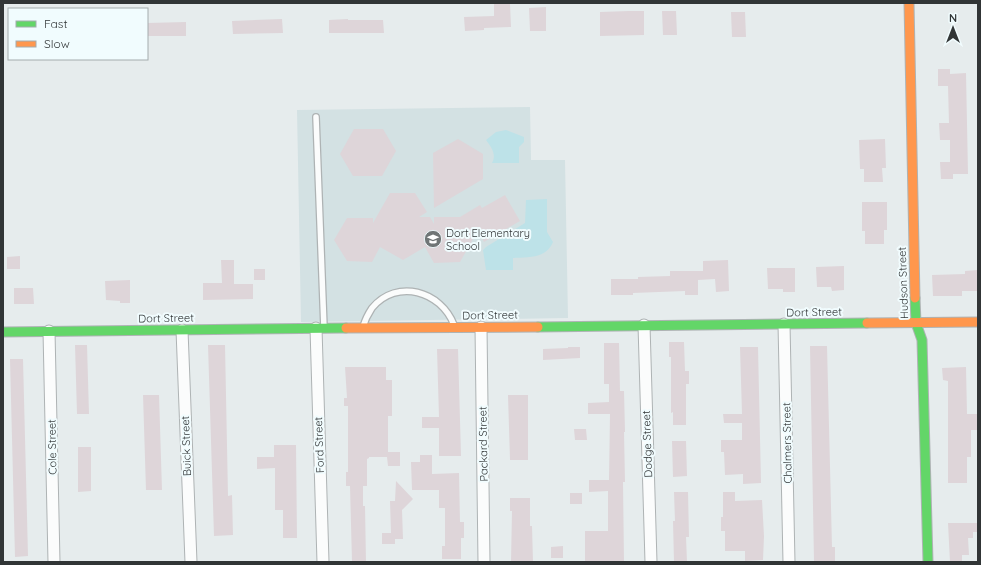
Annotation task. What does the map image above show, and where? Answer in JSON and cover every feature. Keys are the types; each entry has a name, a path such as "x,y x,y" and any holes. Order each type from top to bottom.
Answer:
{"street":[{"name":"Hudson Street","path":"909,3 916,323 922,340 928,562"},
{"name":"Dort Street","path":"3,332 978,322"},
{"name":"Chalmers Street","path":"784,324 789,562"},
{"name":"Dodge Street","path":"644,325 651,562"},
{"name":"Packard Street","path":"481,327 484,562"},
{"name":"Ford Street","path":"320,328 323,562"},
{"name":"Buick Street","path":"182,330 191,562"},
{"name":"Cole Street","path":"49,331 54,562"}],"lane":[{"path":"316,117 320,328"},
{"path":"362,328 366,317 381,300 402,292 420,293 435,300 444,307 451,316 455,327"}],"shaded area":[{"name":"Dort Elementary School","path":"530,107 531,160 565,160 568,318 301,322 297,110"},
{"path":"506,130 524,137 524,142 519,147 519,163 492,163 494,154 486,140 496,132"},
{"path":"547,199 547,232 553,242 550,248 546,252 536,256 513,258 513,270 486,270 483,250 525,223 526,200"}],"building":[{"path":"494,4 510,4 511,27 484,28 484,30 465,31 464,17 494,16"},
{"path":"546,7 546,31 530,31 529,8"},
{"path":"644,11 644,35 600,36 600,12"},
{"path":"662,11 676,11 677,35 663,35"},
{"path":"731,12 745,12 746,37 732,37"},
{"path":"282,19 283,33 233,34 232,21"},
{"path":"329,20 383,20 384,33 329,33"},
{"path":"186,22 186,36 148,36 148,23"},
{"path":"938,69 950,69 950,74 966,73 968,174 953,174 953,179 941,179 940,162 950,162 950,140 940,140 939,123 949,123 948,86 938,86"},
{"path":"354,129 383,129 396,151 382,176 353,176 340,154"},
{"path":"458,139 483,154 483,179 434,208 433,153"},
{"path":"885,139 886,168 882,168 883,182 864,182 864,169 860,169 859,140"},
{"path":"390,193 415,193 427,212 419,217 430,217 434,224 434,217 460,217 480,205 482,208 505,195 520,221 484,242 478,230 460,262 434,263 425,247 403,260 380,247 372,262 347,261 334,240 347,218 373,218 373,223"},
{"path":"862,202 887,202 887,230 884,230 884,244 865,244 865,231 862,231"},
{"path":"20,256 20,269 7,269 7,257"},
{"path":"221,260 234,260 234,284 253,284 253,299 203,300 203,283 222,283"},
{"path":"728,260 729,291 716,292 715,279 698,280 698,295 685,295 685,291 611,295 611,279 638,279 638,277 670,276 670,271 703,271 703,261"},
{"path":"844,266 844,290 832,291 831,287 817,287 816,267"},
{"path":"767,268 795,268 795,292 783,292 783,289 768,289"},
{"path":"254,269 265,269 265,280 254,280"},
{"path":"978,270 978,291 962,291 962,296 933,296 932,275 965,274 965,271"},
{"path":"130,280 130,303 120,303 120,301 106,300 105,281"},
{"path":"14,288 33,288 34,304 14,304"},
{"path":"669,342 684,342 685,371 689,371 689,384 686,384 686,425 673,425 673,412 671,413 671,357 669,357"},
{"path":"604,343 619,343 620,391 624,391 624,562 585,562 585,531 608,531 608,491 589,492 589,480 609,480 610,414 588,414 588,403 609,402 609,384 604,384"},
{"path":"75,345 87,345 89,414 77,414"},
{"path":"208,345 225,345 228,496 232,495 233,535 214,536"},
{"path":"810,346 827,346 832,547 835,547 835,561 814,561"},
{"path":"580,347 580,358 543,360 543,349"},
{"path":"740,347 758,347 761,483 743,484 743,474 725,475 724,452 721,452 721,440 742,440 742,423 724,423 723,414 742,414"},
{"path":"437,349 458,349 461,456 439,456 439,428 422,428 422,417 439,417"},
{"path":"10,359 23,359 28,556 15,557"},
{"path":"345,367 386,367 386,380 392,380 392,416 388,416 388,452 400,452 400,466 388,466 387,457 369,457 367,459 367,486 363,486 363,506 365,506 366,562 352,562 350,486 346,486 346,472 348,472 348,406 344,406 344,398 347,398"},
{"path":"966,367 967,414 978,414 978,430 971,430 971,457 967,457 967,483 948,483 948,381 943,380 942,368"},
{"path":"143,395 159,395 162,490 146,490"},
{"path":"508,395 528,395 528,460 510,460"},
{"path":"574,429 586,429 587,440 575,440"},
{"path":"672,441 686,441 687,476 673,477"},
{"path":"274,445 296,445 297,538 283,538 283,510 275,510 275,468 257,469 257,457 274,457"},
{"path":"78,447 91,447 91,491 78,492"},
{"path":"420,455 432,455 432,474 459,473 460,522 464,522 464,538 461,538 461,559 442,559 442,546 445,546 445,508 439,508 439,490 412,490 411,462 420,462"},
{"path":"396,481 413,499 402,510 403,539 395,539 395,544 382,544 382,533 391,533 390,501 395,501"},
{"path":"674,492 688,492 689,537 686,537 687,562 674,562"},
{"path":"723,492 735,492 735,501 762,500 764,536 763,560 745,561 745,551 725,551 725,531 721,531 721,517 723,517"},
{"path":"570,493 582,493 582,504 570,504"},
{"path":"510,498 530,498 530,526 532,526 533,562 511,562 512,511 510,511"},
{"path":"948,523 977,523 977,532 973,532 973,538 968,538 969,555 962,555 962,562 950,562"},
{"path":"563,546 563,558 551,558 551,547"}],"traffic: fast":[{"path":"915,298 916,323 922,340 928,562"},
{"path":"538,327 867,323"},
{"path":"3,332 346,328"}],"traffic: slow":[{"path":"909,3 915,298"},
{"path":"867,323 978,322"},
{"path":"346,328 538,327"}],"place":[{"name":"Dort Elementary School","path":"433,239"}]}
